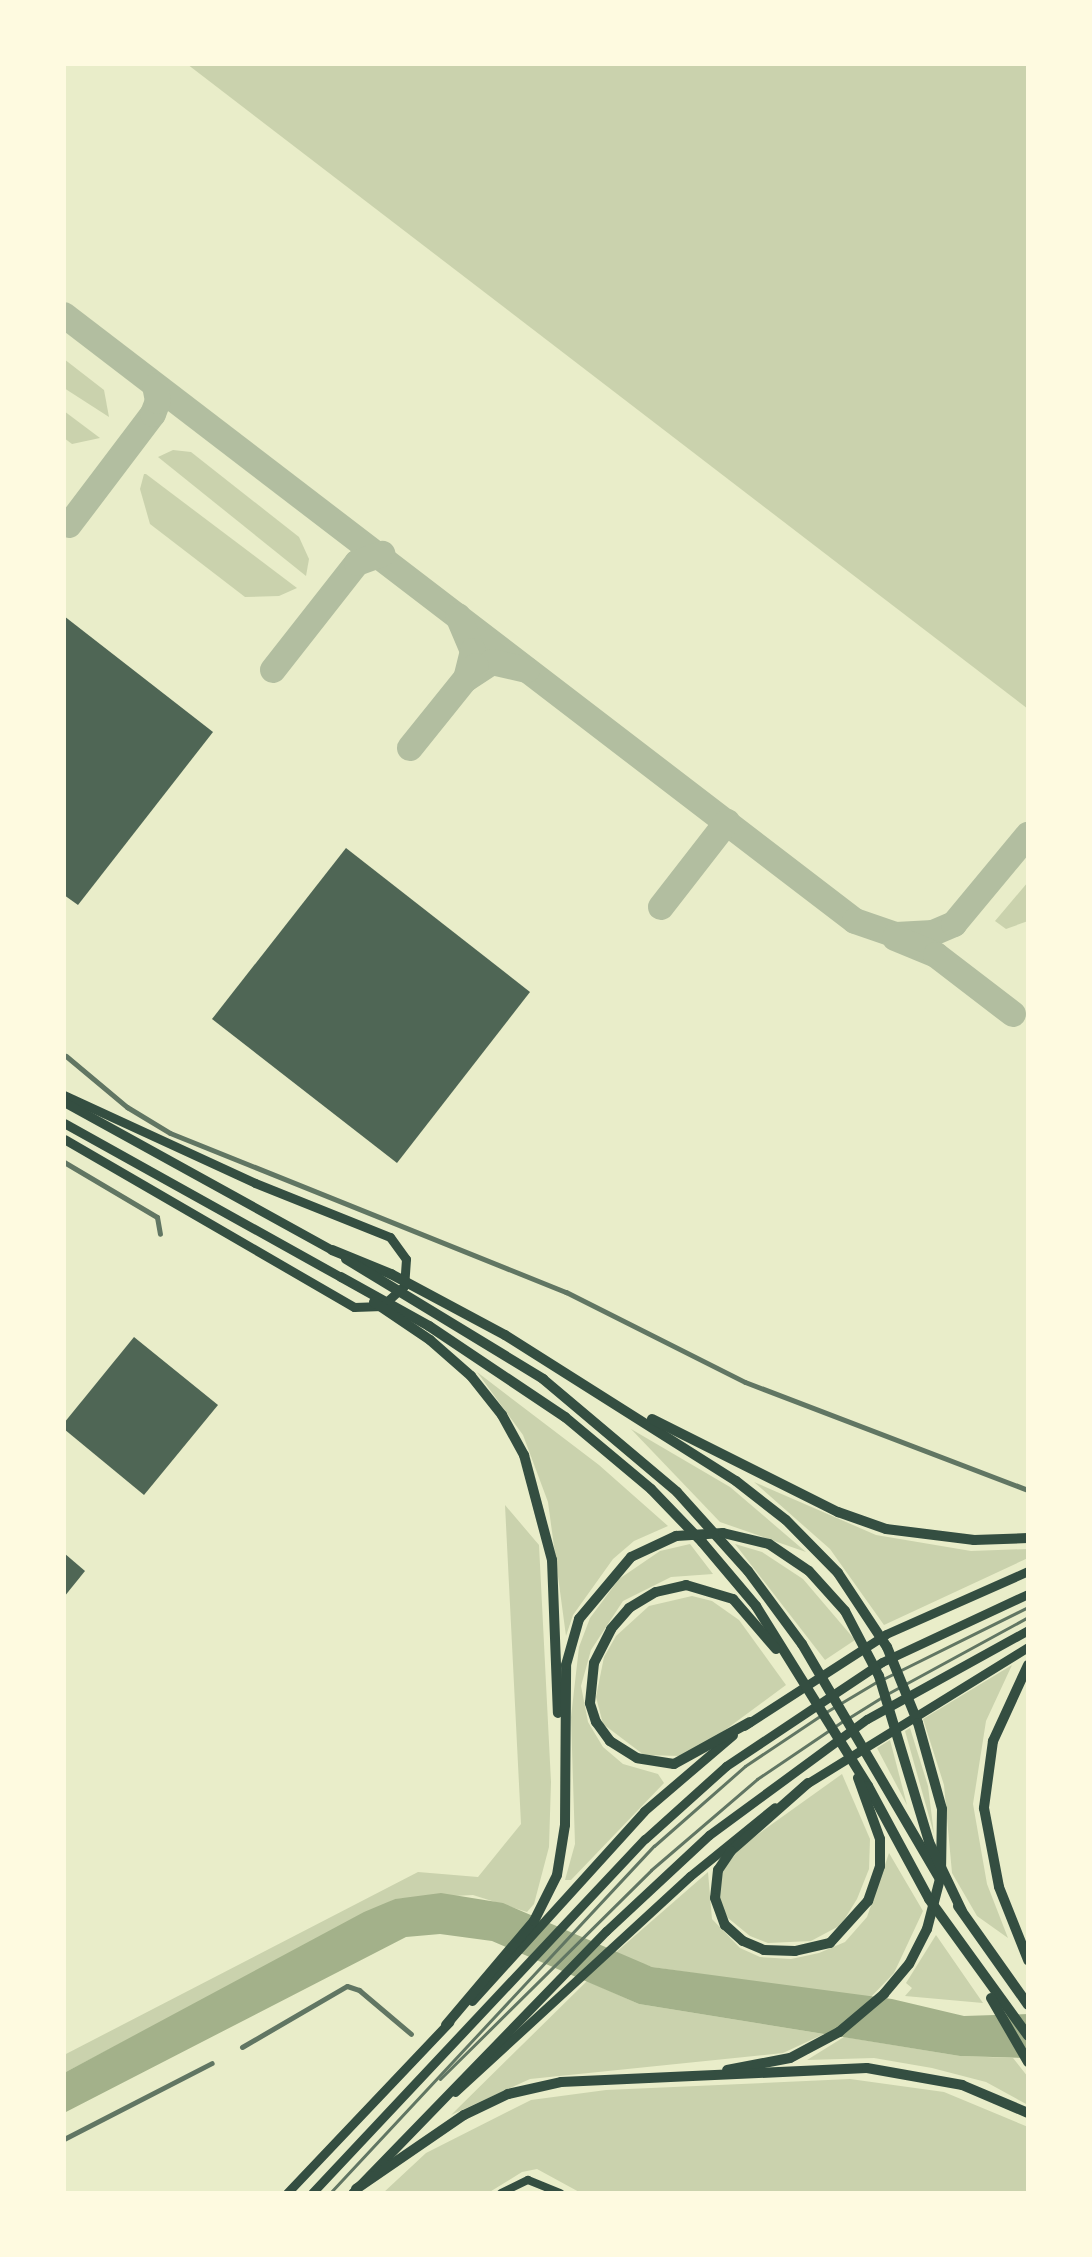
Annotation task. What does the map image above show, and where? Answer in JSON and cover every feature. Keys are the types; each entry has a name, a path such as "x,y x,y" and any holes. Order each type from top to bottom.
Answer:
{"highway":[{"path":"332,1250 361,1259 455,1308 628,1411 786,1520 866,1608 918,1723 944,1827 933,1913 909,1964 870,2007 806,2051 727,2070"},
{"path":"332,1250 543,1379 677,1492 768,1595 802,1644 962,1911 1027,2004"},
{"path":"341,1277 509,1377 621,1462 738,1583 853,1765 929,1899 984,1980 1028,2062"},
{"path":"341,1277 430,1340 471,1376 502,1415 524,1455 552,1560 563,1758"},
{"path":"628,1411 861,1521 950,1538 1028,1538"},
{"path":"446,2025 549,1897 563,1852 566,1665 579,1619 612,1574 660,1541 694,1533 753,1538 809,1571 863,1638 890,1706 929,1842 962,1911"},
{"path":"750,1722 674,1764 637,1758 610,1741 592,1714 591,1677 600,1646 641,1599 671,1588 701,1587 740,1604 794,1669"},
{"path":"1028,1665 997,1729 984,1808 999,1887 1028,1960"},
{"path":"808,1783 731,1851 718,1870 715,1898 725,1925 743,1941 764,1950 795,1951 830,1943 868,1901 880,1866 880,1839 853,1765"},
{"path":"1000,2008 1028,2036"},
{"path":"354,2191 445,2126 508,2094 561,2082 727,2070 901,2071 962,2085 1028,2113"}],"main road":[{"path":"64,1095 390,1237 406,1259 404,1286 389,1302 363,1308 295,1274 64,1139"},
{"path":"64,1102 332,1250"},
{"path":"64,1123 341,1277"},
{"path":"287,2193 644,1811 750,1722 922,1615 1028,1571"},
{"path":"312,2193 645,1839 765,1737 931,1637 1028,1594"},
{"path":"354,2191 661,1877 798,1766 944,1674 1028,1630"},
{"path":"430,2111 690,1876 808,1783 1028,1647"},
{"path":"501,2193 528,2180 561,2193"}],"street":[{"path":"66,1056 127,1107 170,1133 566,1292 745,1382 1028,1490"},
{"path":"64,1162 157,1217 160,1234"},
{"path":"242,2047 347,1986 359,1990 411,2034"},
{"path":"64,2139 212,2063"}],"lane":[{"path":"330,2193 654,1846 778,1742 939,1648 1028,1607"},
{"path":"427,2091 651,1870 788,1757 945,1662 1028,1617"}],"shaded area":[{"path":"187,64 1028,64 1028,709 853,575"},
{"path":"64,359 104,390 109,417 64,388"},
{"path":"64,411 100,438 72,444 64,438"},
{"path":"173,450 191,452 299,537 309,559 306,576 158,457"},
{"path":"144,474 297,588 279,596 245,597 150,524 140,489"},
{"path":"1028,882 1028,921 1006,929 995,921"},
{"path":"477,1372 599,1465 668,1526 634,1541 613,1559 573,1615 566,1636 548,1502 523,1435"},
{"path":"631,1429 730,1487 806,1552 720,1522"},
{"path":"754,1482 876,1535 971,1551 1028,1549 1028,1558 884,1625 830,1549"},
{"path":"505,1505 539,1545 551,1782 549,1847 534,1904 527,1912 473,1895 395,1899 64,2073 64,2055 418,1872 478,1877 521,1824"},
{"path":"690,1544 713,1574 671,1577 623,1601 591,1650 581,1686 588,1722 603,1747 623,1764 658,1774 664,1783 571,1880 565,1880 575,1844 571,1717 579,1647 590,1618 619,1579 660,1551"},
{"path":"735,1544 762,1552 803,1579 855,1640 825,1660"},
{"path":"692,1596 712,1601 739,1620 786,1685 706,1744 680,1756 644,1755 603,1724 596,1697 604,1657 616,1636 649,1606"},
{"path":"1012,1665 986,1721 973,1804 987,1884 1008,1938 977,1916 952,1873 944,1785 923,1719"},
{"path":"910,1728 928,1786 934,1834 905,1731"},
{"path":"890,1740 907,1805 877,1748"},
{"path":"842,1774 870,1839 869,1869 857,1899 841,1925 811,1941 768,1943 750,1936 728,1918 719,1902 722,1870 743,1845"},
{"path":"889,1853 923,1911 894,1973 869,1999 652,1967 614,1954 708,1872 712,1919 740,1948 760,1957 791,1959 819,1953 845,1942 867,1917"},
{"path":"441,1893 503,1903 652,1967 892,1999 964,2016 1028,2014 1028,2058 960,2056 639,2004 492,1941 440,1934 406,1937 64,2113 64,2073 364,1912 395,1899"},
{"path":"936,1935 983,2003 905,1996 912,1988 906,1983"},
{"path":"587,1981 639,2004 824,2034 783,2053 530,2079 451,2115"},
{"path":"844,2037 960,2056 1013,2058 1028,2077 1028,2105 986,2082 932,2068 874,2058 807,2060"},
{"path":"850,2079 944,2092 1028,2127 1028,2193 581,2193 537,2169 522,2172 488,2193 383,2193 426,2153 531,2100 606,2090"}],"building":[{"path":"64,616 213,732 78,905 64,895"},
{"path":"346,848 530,992 397,1163 212,1019"},
{"path":"134,1337 218,1405 144,1495 64,1429 64,1423"},
{"path":"64,1553 85,1571 64,1597"}],"taxiway":[{"path":"64,315 855,921 896,935 933,933 954,924 1028,835"},
{"path":"69,525 153,414 158,401 155,386"},
{"path":"273,670 357,563 382,554"},
{"path":"458,616 473,651 466,679 492,662 527,670"},
{"path":"410,748 476,666"},
{"path":"661,907 727,822"},
{"path":"895,938 936,955 1013,1014"}]}
